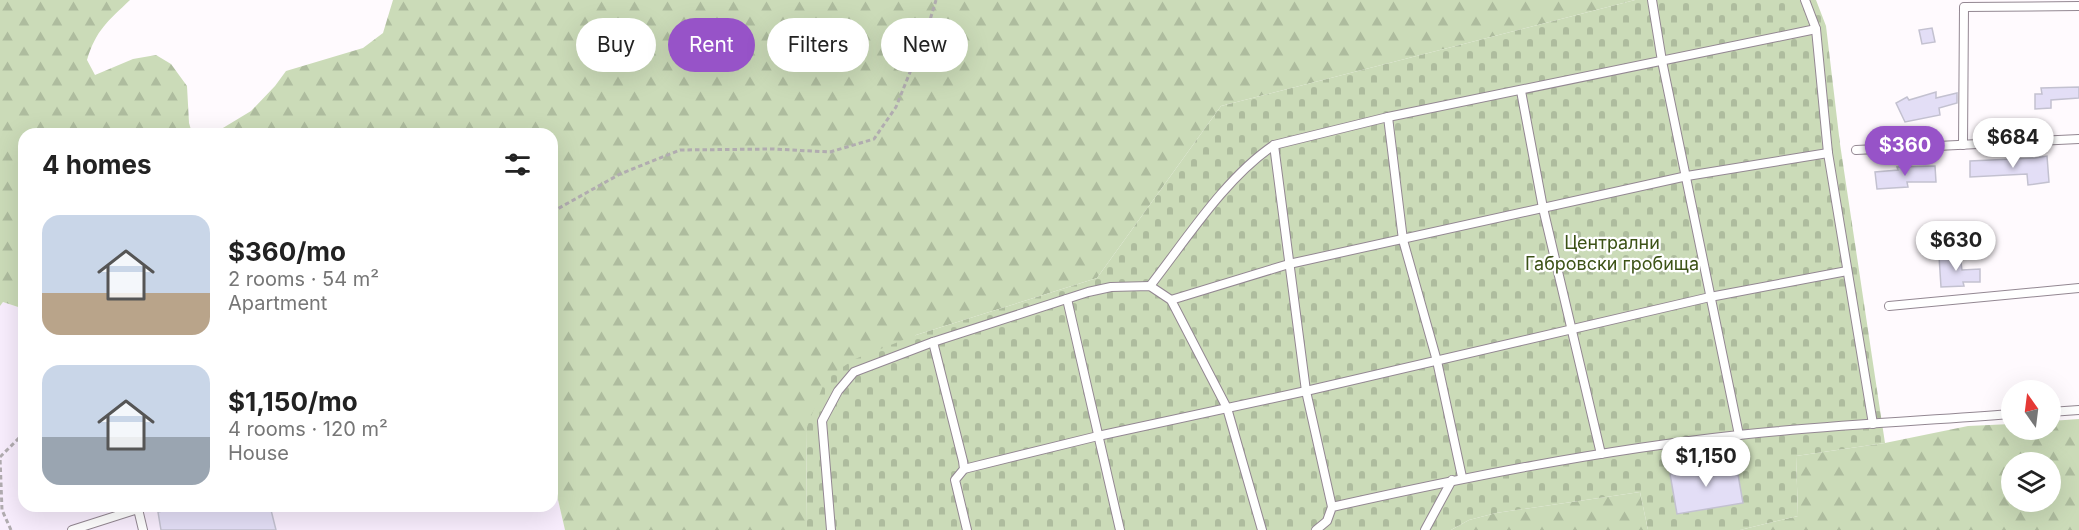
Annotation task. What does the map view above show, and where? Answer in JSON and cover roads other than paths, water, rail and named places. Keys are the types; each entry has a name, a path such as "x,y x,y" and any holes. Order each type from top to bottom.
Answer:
{"lane":[{"path":"1652,0 1662,61 1739,435"},
{"path":"1805,0 1816,28 1828,153 1873,424"},
{"path":"1963,145 1964,7 2079,6"},
{"path":"1150,286 1234,180 1258,156 1274,146 1388,117 1816,28"},
{"path":"1521,91 1543,208 1601,454"},
{"path":"1388,117 1402,240 1437,361 1462,477"},
{"path":"1856,150 2079,139"},
{"path":"1274,146 1306,391 1332,507 1327,521 1317,530"},
{"path":"1171,300 1289,264 1687,176 1828,153"},
{"path":"967,530 955,480 964,470 1098,436 1306,391 1710,297 1846,271"},
{"path":"831,530 822,421 838,391 854,372 933,342 1067,299 1111,287 1150,286 1171,300 1227,408 1262,530"},
{"path":"1889,306 2079,288"},
{"path":"1067,299 1120,530"},
{"path":"933,342 964,470"},
{"path":"2061,411 2079,410"},
{"path":"1332,507 1462,477 1601,454 1739,435 2001,415"},
{"path":"1425,530 1452,480"},
{"path":"72,530 123,512"},
{"path":"138,512 143,530"}],"park label":[{"name":"Централни Габровски гробища","path":"1612,253"}]}
